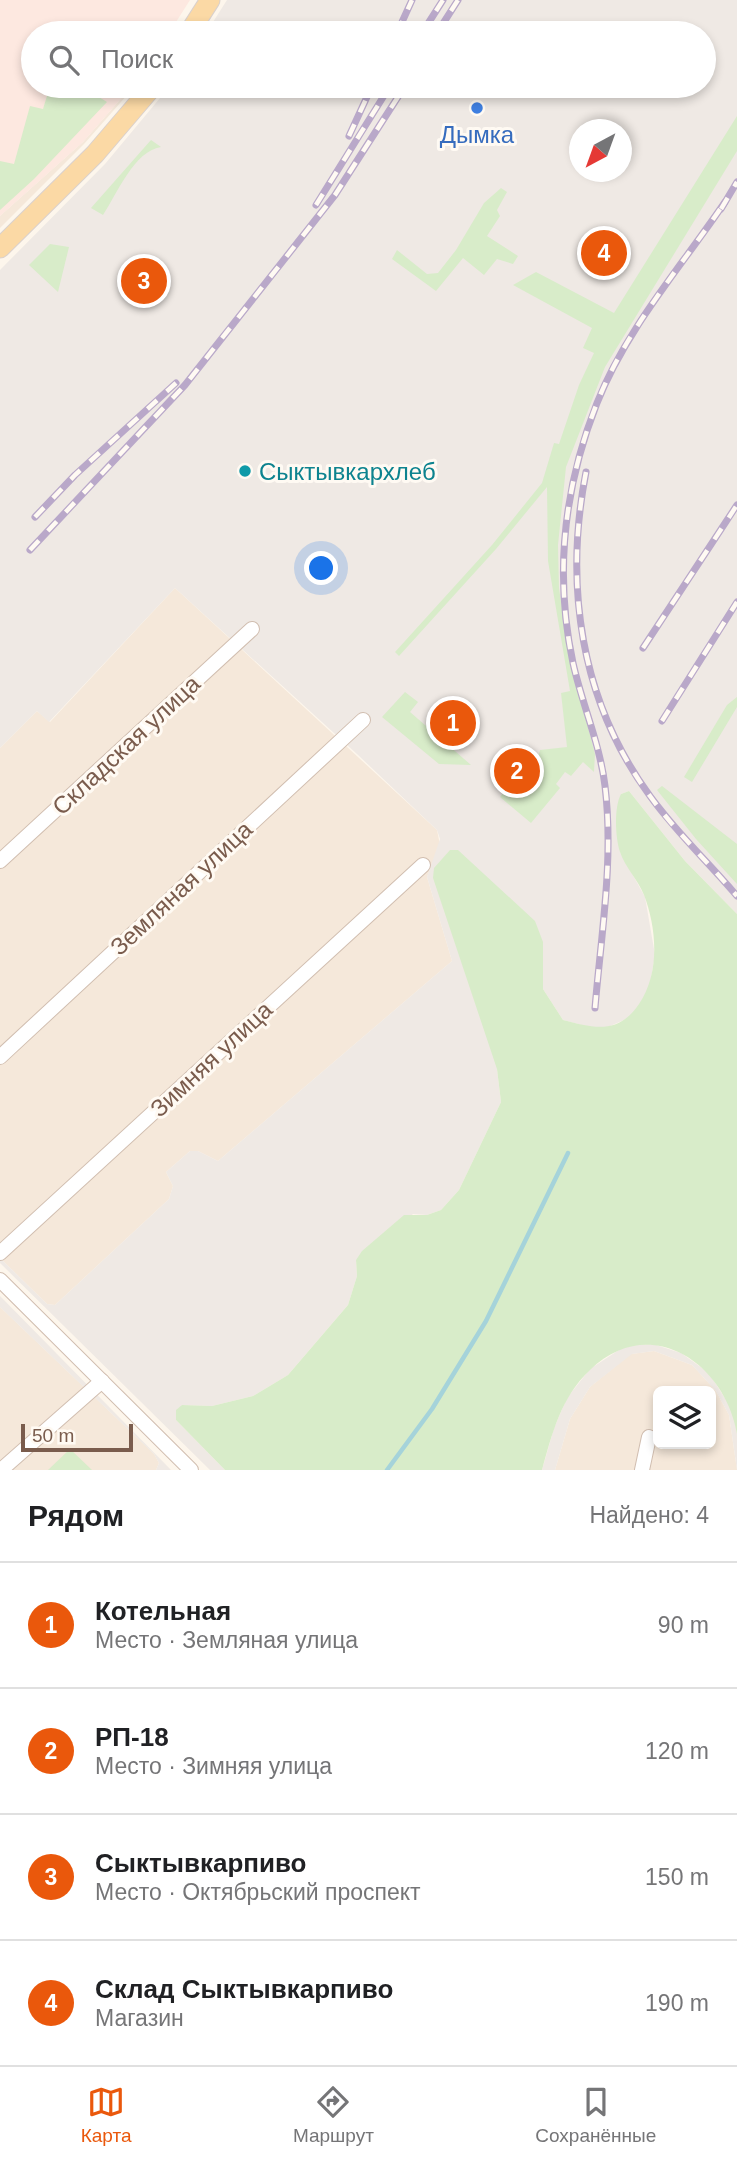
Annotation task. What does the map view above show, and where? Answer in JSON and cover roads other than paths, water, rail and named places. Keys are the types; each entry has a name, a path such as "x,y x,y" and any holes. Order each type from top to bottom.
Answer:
{"main road":[{"path":"197,21 210,0"},
{"path":"0,248 95,154 143,98"}],"street":[{"name":"Складская улица","path":"0,861 252,629"},
{"name":"Земляная улица","path":"0,1057 363,720"},
{"name":"Зимняя улица","path":"0,1254 423,865"},
{"path":"0,1280 191,1470"},
{"path":"1,1470 102,1381"},
{"path":"642,1470 649,1437"}],"waterway":[{"path":"387,1470 432,1409 486,1321 568,1153"}],"railway":[{"path":"402,21 412,0"},
{"path":"430,21 443,0"},
{"path":"445,21 458,0"},
{"path":"349,136 366,98"},
{"path":"316,205 383,98"},
{"path":"30,550 185,385 335,195 397,98"},
{"path":"721,209 737,182"},
{"path":"595,1008 606,897 607,814 603,770 573,663 567,630 564,564 570,499 586,435 609,376 655,299 725,202"},
{"path":"35,517 75,475 176,383"},
{"path":"586,472 577,557 578,599 593,682 607,721 626,759 650,796 737,896"},
{"path":"643,648 737,505"},
{"path":"662,721 737,602"}],"place":[{"name":"Дымка","path":"477,108"},
{"name":"Склад Сыктывкарпиво","path":"604,253"},
{"name":"Сыктывкарпиво","path":"144,281"},
{"name":"Сыктывкархлеб","path":"245,471"},
{"name":"Котельная","path":"453,723"},
{"name":"РП-18","path":"517,771"}]}
